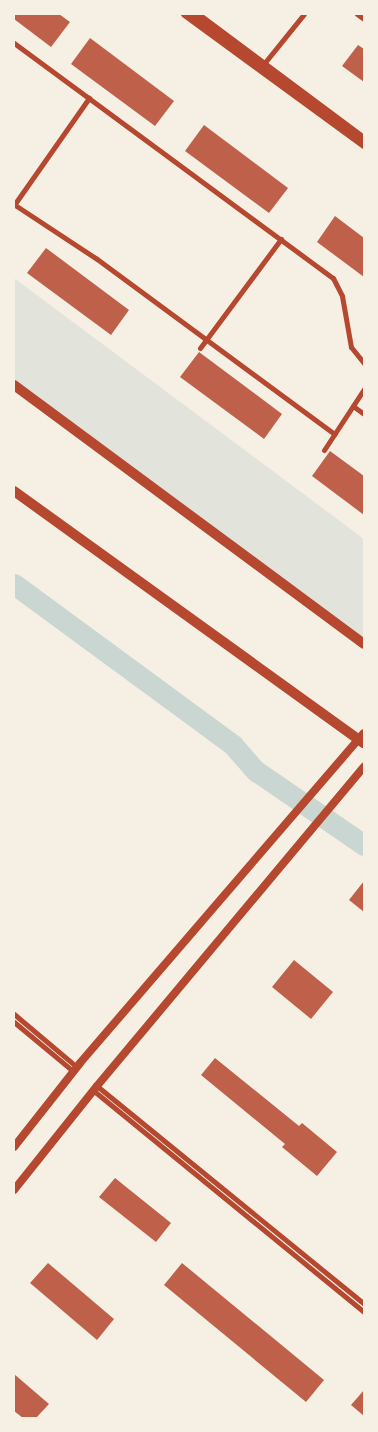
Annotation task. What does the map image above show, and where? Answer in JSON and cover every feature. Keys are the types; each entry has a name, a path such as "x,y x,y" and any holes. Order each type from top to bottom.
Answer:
{"main road":[{"path":"14,385 364,644"},
{"path":"14,492 363,738"}],"street":[{"path":"185,14 364,139"},
{"path":"196,14 364,145"},
{"path":"262,66 304,14"},
{"path":"357,14 364,19"},
{"path":"14,43 334,278 342,296 351,347 364,363"},
{"path":"89,98 14,205 96,259 334,434"},
{"path":"200,348 281,239"},
{"path":"324,450 364,390"},
{"path":"353,406 364,414"},
{"path":"14,1147 75,1069 363,738"},
{"path":"14,1190 95,1088 364,766"},
{"path":"14,1014 75,1069"},
{"path":"14,1022 75,1069"},
{"path":"95,1088 364,1304"},
{"path":"95,1088 364,1312"}],"shaded area":[{"path":"14,278 364,539 364,639 14,381"}],"building":[{"path":"14,14 59,14 70,22 51,47 14,19"},
{"path":"90,38 174,101 155,126 71,64"},
{"path":"358,45 364,49 364,82 342,66"},
{"path":"204,125 288,188 269,213 185,151"},
{"path":"335,216 364,238 364,277 317,242"},
{"path":"46,248 129,310 111,335 27,273"},
{"path":"199,352 282,414 264,439 180,377"},
{"path":"330,451 364,476 364,515 312,476"},
{"path":"364,881 364,912 349,900"},
{"path":"294,960 333,992 311,1019 272,987"},
{"path":"215,1058 299,1126 302,1123 337,1152 317,1176 282,1147 285,1144 201,1075"},
{"path":"115,1178 171,1223 156,1242 99,1197"},
{"path":"48,1263 114,1319 97,1340 30,1283"},
{"path":"182,1263 324,1380 306,1402 164,1285"},
{"path":"14,1374 49,1404 36,1418 23,1418 14,1411"},
{"path":"364,1390 364,1416 351,1405"}],"waterway":[{"path":"14,584 233,745 256,771 364,845"}]}
